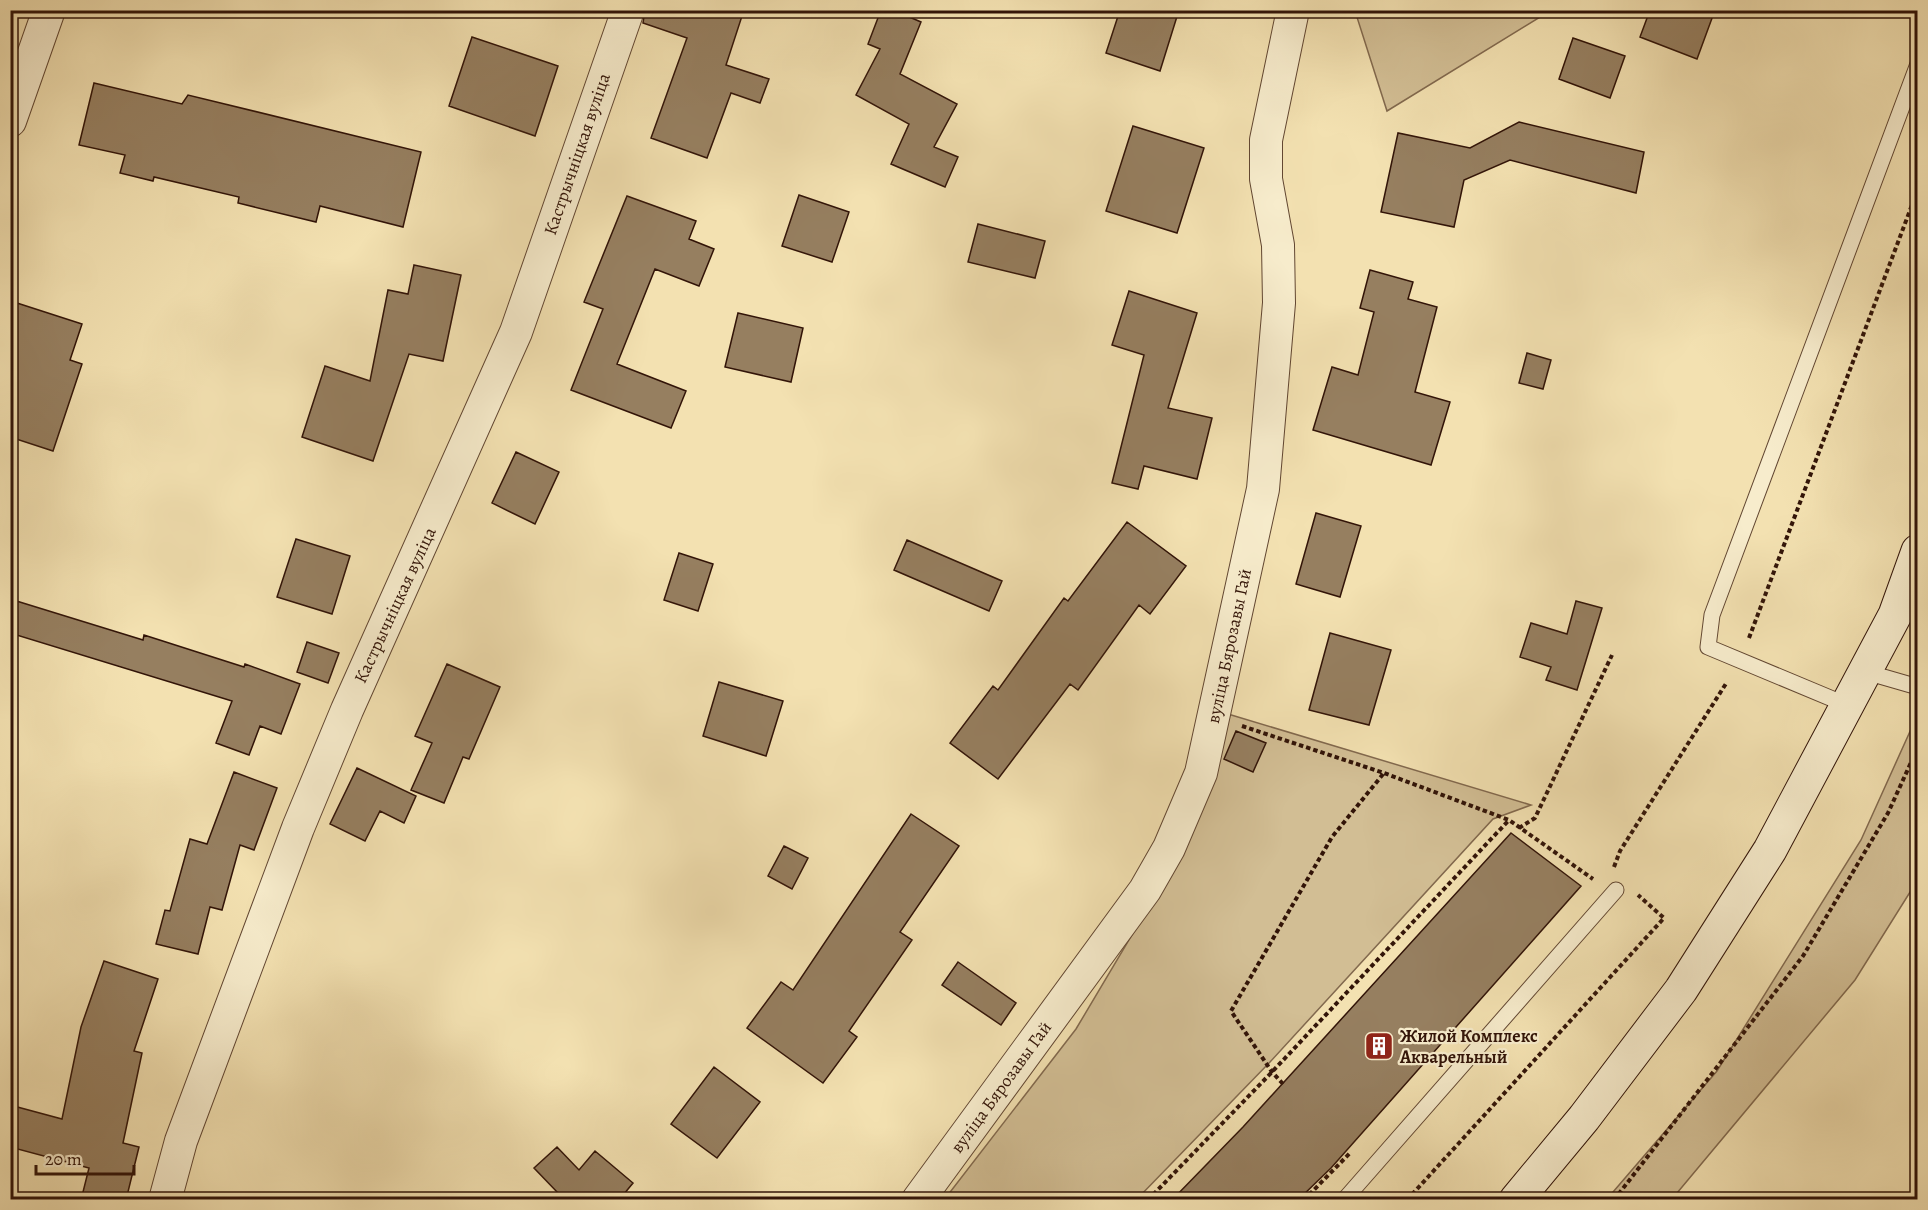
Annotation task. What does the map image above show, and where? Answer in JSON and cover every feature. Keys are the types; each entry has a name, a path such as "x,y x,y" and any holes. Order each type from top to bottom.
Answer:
{"main road":[{"path":"1516,1200 1584,1118 1681,990 1770,850 1866,672 1894,615 1917,551"}],"street":[{"path":"12,116 49,10"},
{"name":"Кастрычніцкая вуліца","path":"165,1200 181,1141 298,828 347,710 516,332 628,10"},
{"name":"вуліца Бярозавы Гай","path":"918,1200 1145,890 1169,848 1201,773 1263,489 1279,303 1278,245 1266,179 1266,140 1293,10"}],"lane":[{"path":"1847,705 1708,647 1712,615 1917,64"},
{"path":"1866,672 1917,687"},
{"path":"1344,1200 1623,889"}],"path":[{"path":"1612,872 1620,851 1741,660 1917,189"},
{"path":"1519,828 1535,818 1612,655"},
{"path":"1214,716 1383,773 1509,820 1593,880 1603,876"},
{"path":"1614,1200 1803,956 1888,813 1917,747"},
{"path":"1283,1084 1272,1072 1231,1011 1332,837 1383,773"},
{"path":"1148,1200 1509,820"},
{"path":"1407,1200 1665,918 1623,889"}],"shaded area":[{"path":"1355,10 1550,11 1387,111"},
{"path":"1228,714 1531,805 1493,819 1270,1062 1137,1199 944,1200 1076,1029 1167,876"},
{"path":"1912,727 1918,730 1917,881 1855,980 1672,1199 1607,1199 1717,1071 1861,840"}],"building":[{"path":"645,10 726,10 742,16 726,65 769,79 760,103 731,93 707,158 651,138 687,38 643,23"},
{"path":"881,10 893,10 921,22 900,74 957,104 934,147 958,157 945,187 891,164 909,124 856,95 880,49 868,44"},
{"path":"1120,10 1179,10 1160,71 1106,53"},
{"path":"1650,10 1715,10 1697,59 1640,37"},
{"path":"472,37 558,66 535,136 449,106"},
{"path":"1573,38 1625,56 1610,98 1559,79"},
{"path":"94,83 182,104 188,95 421,152 403,227 320,206 316,222 238,203 239,197 154,177 153,181 120,173 125,155 79,145"},
{"path":"1519,122 1644,152 1636,193 1510,160 1464,180 1454,227 1381,212 1398,133 1470,148"},
{"path":"1133,126 1204,148 1177,233 1106,211"},
{"path":"799,195 849,212 832,262 782,246"},
{"path":"627,196 696,221 689,239 714,249 699,286 655,269 617,364 686,391 671,428 571,390 603,309 584,302"},
{"path":"978,224 1045,241 1035,278 968,262"},
{"path":"414,265 461,275 443,361 409,354 373,461 302,437 325,366 370,381 388,290 408,294"},
{"path":"1370,270 1413,282 1408,299 1437,307 1415,392 1450,402 1431,465 1313,430 1332,367 1358,375 1374,312 1360,308"},
{"path":"1129,291 1197,313 1168,408 1212,418 1197,479 1144,466 1138,489 1112,483 1144,355 1112,345"},
{"path":"17,303 82,324 70,360 82,364 53,451 10,437 10,323"},
{"path":"738,313 803,328 791,382 725,367"},
{"path":"1527,353 1551,360 1543,389 1519,383"},
{"path":"516,452 559,472 535,524 492,503"},
{"path":"1316,513 1361,526 1340,597 1296,584"},
{"path":"1127,522 1186,566 1150,614 1139,605 1078,690 1070,684 998,779 950,743 993,686 998,690 1064,598 1068,601"},
{"path":"296,539 350,556 332,614 277,597"},
{"path":"907,540 1002,581 989,611 894,570"},
{"path":"679,553 713,564 698,611 664,600"},
{"path":"10,599 143,640 144,635 244,667 245,664 300,684 281,734 260,726 249,755 216,743 232,701 10,633"},
{"path":"1576,601 1602,608 1577,690 1546,680 1551,667 1520,657 1531,623 1567,634"},
{"path":"1330,633 1391,650 1369,725 1309,710"},
{"path":"307,642 339,653 328,683 297,672"},
{"path":"447,664 500,687 469,759 463,757 444,803 411,790 432,743 415,736"},
{"path":"719,682 783,701 766,756 703,736"},
{"path":"1236,731 1266,743 1253,772 1224,759"},
{"path":"357,768 416,796 404,823 380,811 365,841 330,824"},
{"path":"234,772 277,788 254,850 240,845 222,910 210,907 198,954 156,944 165,910 170,911 190,839 207,844"},
{"path":"911,814 959,846 900,932 912,940 849,1031 857,1037 823,1083 747,1028 781,982 793,990"},
{"name":"Жилой Комплекс Акварельный","path":"1511,833 1581,886 1331,1168 1298,1200 1172,1200 1243,1127"},
{"path":"784,846 808,858 792,889 768,876"},
{"path":"104,961 158,979 134,1051 142,1053 123,1143 139,1147 126,1200 81,1200 89,1168 10,1147 10,1105 62,1119 81,1027"},
{"path":"958,962 1016,1003 1001,1025 942,985"},
{"path":"714,1067 760,1102 717,1158 671,1124"},
{"path":"557,1147 579,1170 595,1151 633,1183 619,1200 554,1200 559,1194 534,1168"}],"place":[{"name":"Жилой Комплекс Акварельный","path":"1379,1046"}]}
